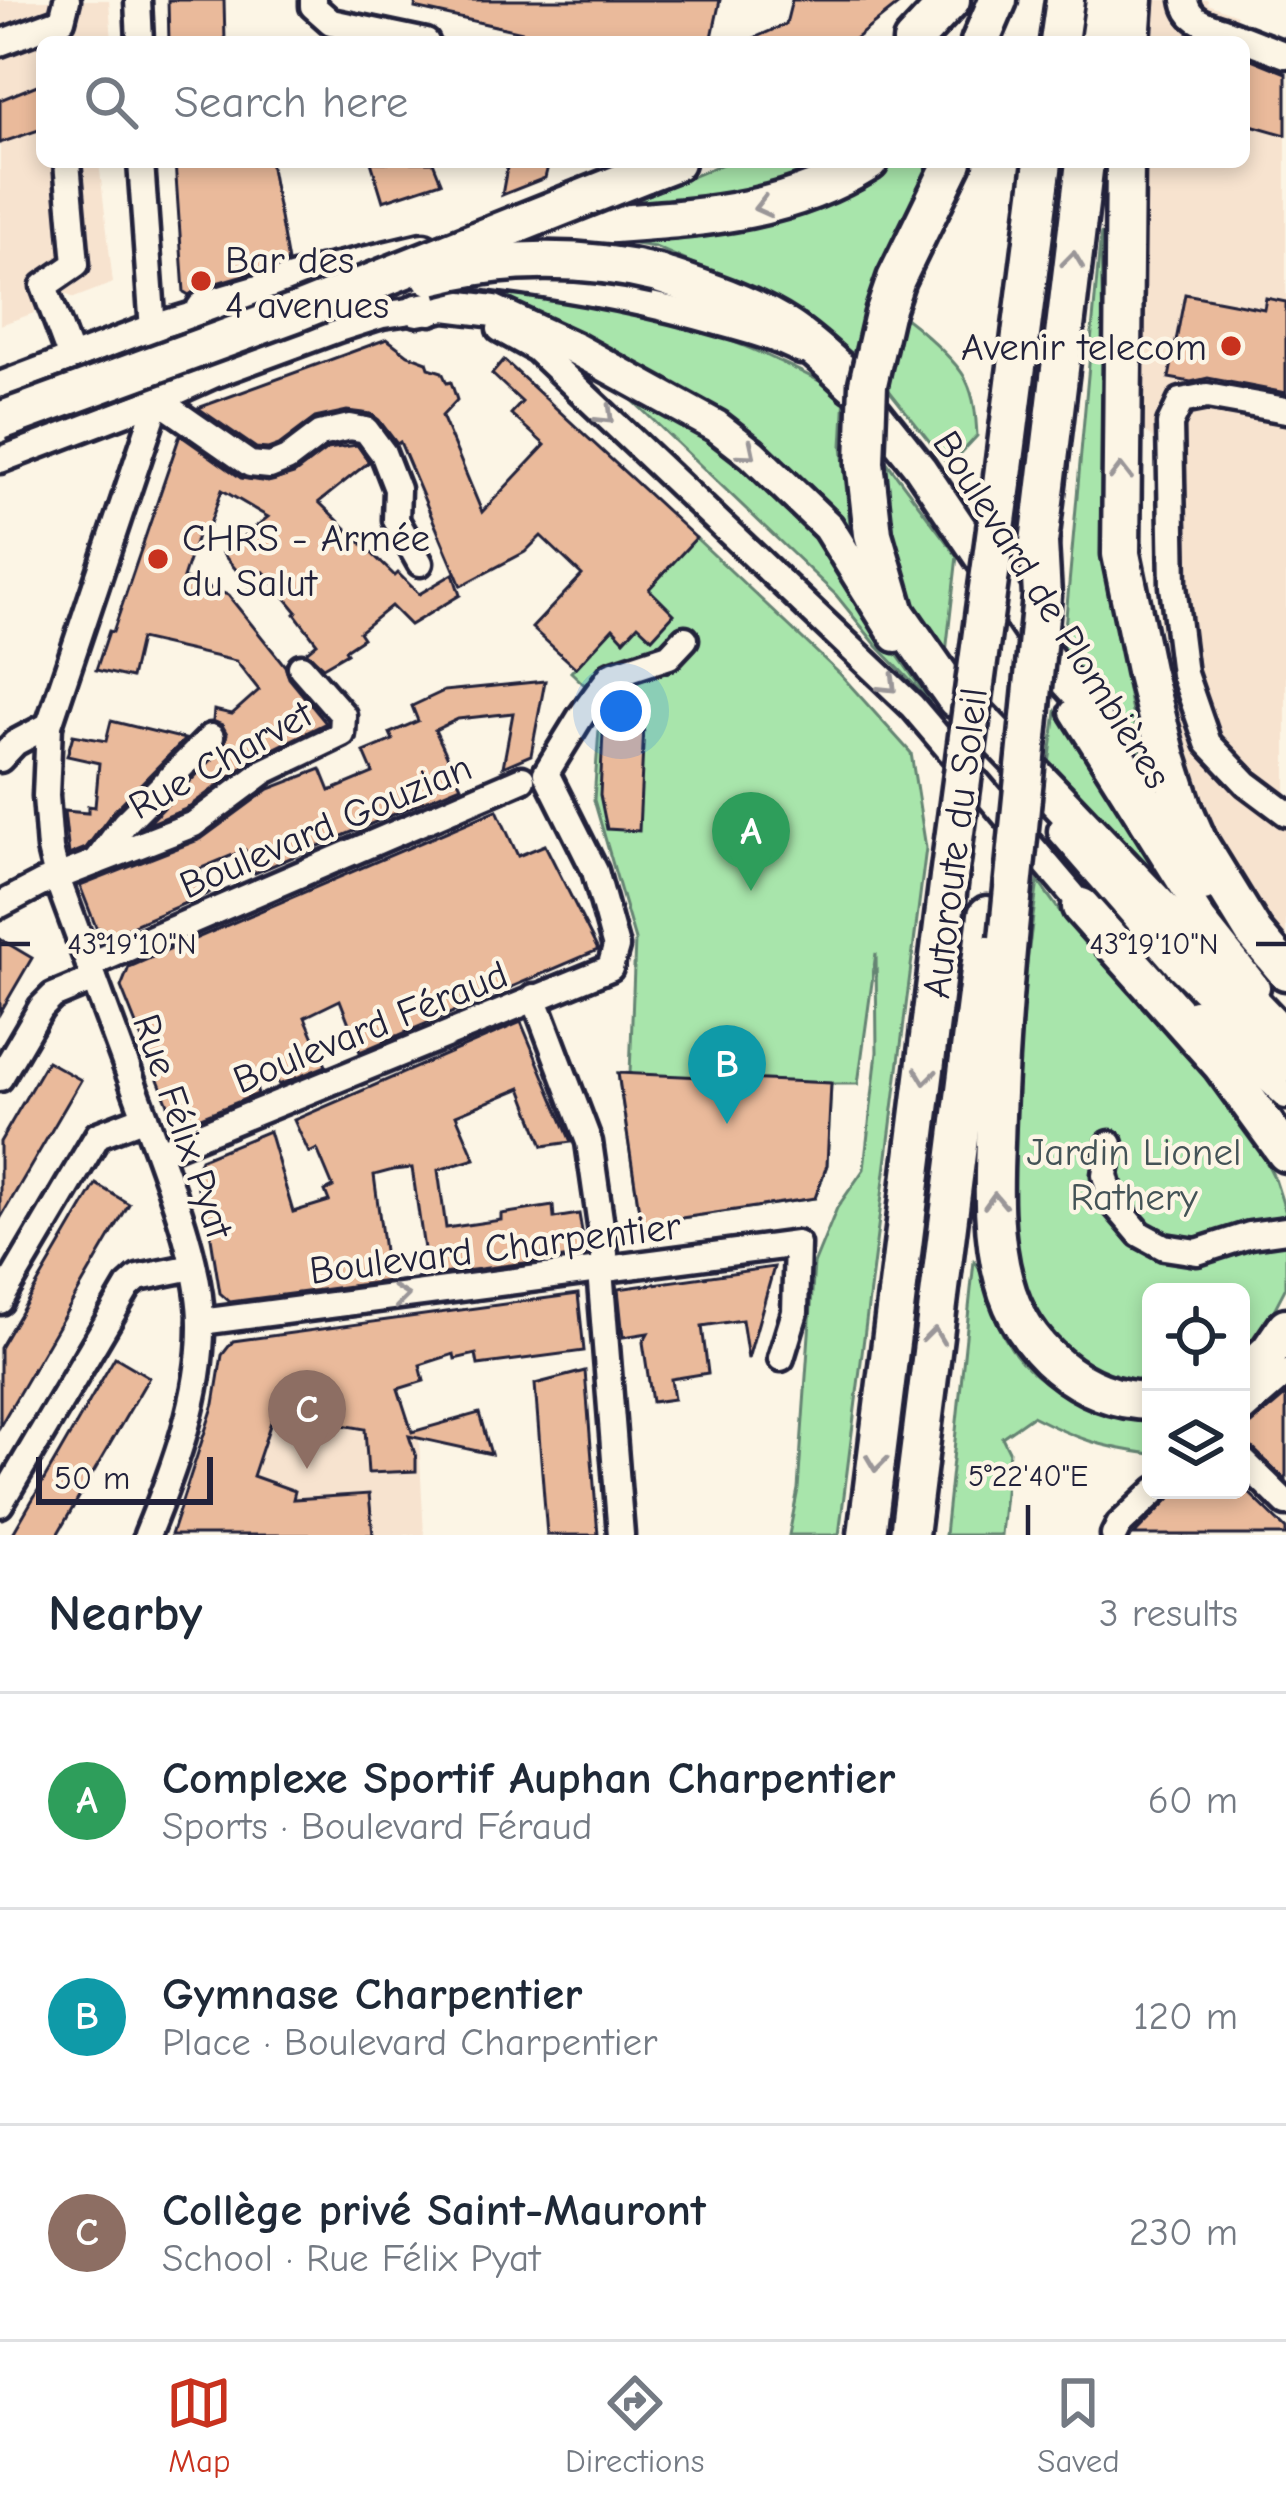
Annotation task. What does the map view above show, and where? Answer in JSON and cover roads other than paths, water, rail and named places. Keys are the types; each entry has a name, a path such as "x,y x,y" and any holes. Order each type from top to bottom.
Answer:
{"highway":[{"path":"918,36 951,0"},
{"path":"983,36 998,0"},
{"path":"1003,36 1011,0"},
{"path":"1060,36 1065,0"},
{"path":"1100,36 1105,0"},
{"path":"1131,36 1134,0"},
{"path":"0,421 295,313 659,168"},
{"path":"206,310 390,258 515,235 747,211 801,197 859,168"},
{"path":"950,168 884,314 868,384 865,462 873,534 896,613 982,736"},
{"name":"Autoroute du Soleil","path":"867,1535 1042,168"},
{"name":"Autoroute du Soleil","path":"909,1535 997,927 1027,594 1040,543 1084,168"},
{"path":"1125,168 1121,554 1140,718 1184,852"},
{"path":"295,313 436,274 538,261 585,263 658,274 730,298 809,343 854,384"},
{"path":"1121,554 1145,670 1184,809 1198,842 1254,933 1286,971"},
{"path":"942,680 1286,1040"},
{"path":"1082,907 1210,1051 1286,1153"},
{"path":"997,927 994,1161 1005,1286 1016,1315 1049,1359 1072,1378 1114,1398 1142,1400"},
{"path":"1250,1370 1286,1327"}],"main road":[{"path":"417,310 445,305 494,311 574,348 716,426 752,454 828,526 916,664 1179,963 1286,1067"},
{"name":"Boulevard de Plombières","path":"854,384 920,468 1055,670"},
{"path":"1055,670 1079,695 1218,908 1286,989"}],"street":[{"path":"0,43 62,20 67,0"},
{"path":"138,0 140,36"},
{"path":"313,0 313,6 331,22 398,36"},
{"path":"1185,0 1194,20 1217,33"},
{"path":"1250,40 1284,47"},
{"path":"68,168 76,264 44,286 70,358"},
{"path":"141,168 158,388 250,464 270,466 287,459 320,434 350,427 365,430 383,452 397,489 396,520 420,563"},
{"name":"Boulevard de Plombières","path":"0,386 206,310 343,280 420,274 551,286 736,327 794,347 854,384"},
{"path":"0,444 50,420 213,375 382,315 417,310 475,321 519,338 912,706 1082,907 1286,1096"},
{"path":"33,373 47,401 50,420"},
{"path":"0,460 158,388"},
{"name":"Rue Félix Pyat","path":"147,1535 166,1491 199,1361 201,1322 194,1267 159,1152 57,878 46,796 49,725 158,388"},
{"path":"1286,410 1207,396 1181,400 1170,424 1173,586 1184,674 1208,742 1246,783 1286,813"},
{"name":"Boulevard Féraud","path":"159,1152 610,968 616,947 595,871 546,773 611,675 669,656 685,640"},
{"name":"Rue Charvet","path":"0,904 194,824 265,771 342,734 343,715 301,667"},
{"name":"Boulevard de Plombières","path":"1055,670 1066,702 1203,919 1286,1021"},
{"path":"0,759 16,743 49,725"},
{"path":"94,863 125,823 211,737"},
{"name":"Boulevard Gouzian","path":"0,1078 41,1008 92,972 522,779"},
{"path":"1254,933 1286,952"},
{"path":"534,997 589,1142 605,1253 600,1270 621,1535"},
{"path":"0,1301 98,1135 145,1117"},
{"path":"1110,1144 1105,1175 1112,1201 1140,1234 1164,1247 1197,1252 1250,1235 1286,1230"},
{"name":"Boulevard Charpentier","path":"201,1322 797,1244 795,1312 782,1358"},
{"path":"0,1504 128,1287 138,1278 194,1267"},
{"path":"1250,1404 1286,1373"},
{"path":"1250,1468 1286,1503"},
{"path":"1114,1535 1146,1499"}],"place":[{"name":"Bar des 4 avenues","path":"201,281"},
{"name":"Avenir telecom","path":"1231,346"},
{"name":"CHRS - Armée du Salut","path":"158,559"},
{"name":"Complexe Sportif Auphan Charpentier","path":"751,891"},
{"name":"Gymnase Charpentier","path":"727,1124"},
{"name":"Collège privé Saint-Mauront","path":"307,1469"}],"park label":[{"name":"Jardin Lionel Rathery","path":"1134,1174"}]}
